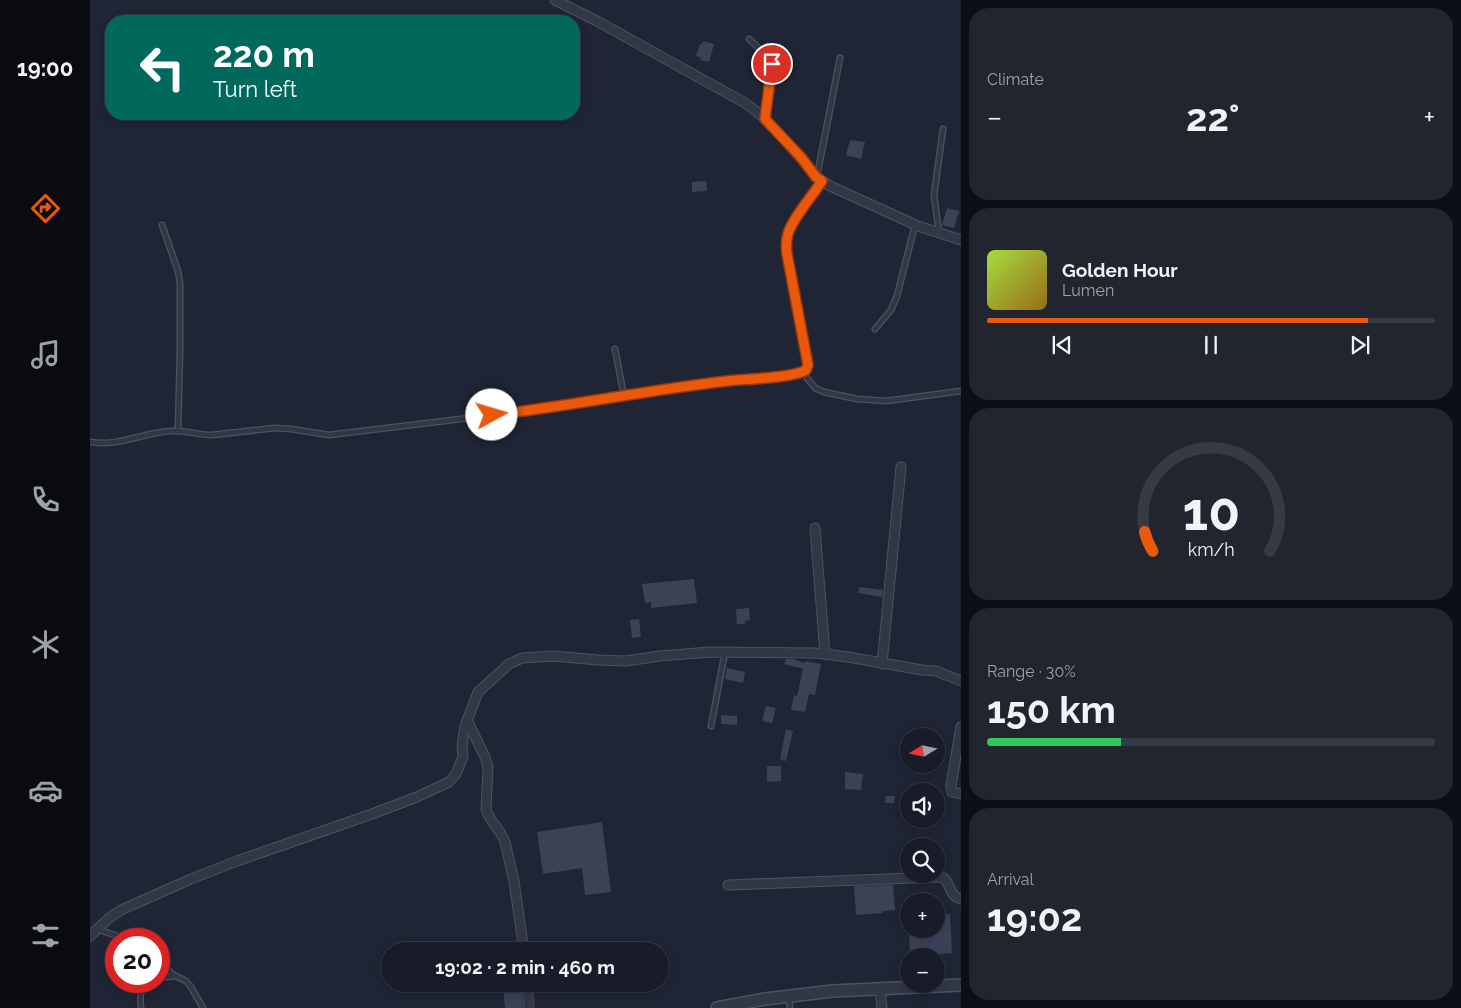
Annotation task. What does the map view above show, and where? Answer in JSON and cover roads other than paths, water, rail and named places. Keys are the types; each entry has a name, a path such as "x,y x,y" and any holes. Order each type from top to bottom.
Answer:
{"street":[{"path":"556,0 730,93 765,119 819,179 830,186 915,225 961,240"},
{"path":"882,664 901,467"},
{"path":"815,528 825,654"},
{"path":"90,936 109,918 121,910 191,880 246,858 425,794 450,782 456,774 463,757 462,745 465,726 478,692 509,664 522,658 553,656 626,661 660,656 725,652 825,654 936,671 961,681"},
{"path":"467,720 486,757 488,767 487,815 503,836 505,842 523,942"},
{"path":"961,727 951,785 952,792 961,794"},
{"path":"728,885 938,877 944,878 951,892 956,898 961,899"},
{"path":"717,1008 766,999 789,1002 833,992 961,985"},
{"path":"880,989 882,1008"},
{"path":"528,992 529,1008"}],"lane":[{"path":"749,39 770,58 772,64 765,119"},
{"path":"90,442 111,443 172,431 212,435 261,429 291,428 329,435 526,411 727,381 803,372 808,365 786,242 788,232 819,179 840,58"},
{"path":"940,233 934,195 943,129"},
{"path":"162,225 178,271 180,283 178,431"},
{"path":"875,328 891,310 897,296 915,225"},
{"path":"615,349 624,396"},
{"path":"803,372 814,388 824,392 858,398 886,400 961,391"},
{"path":"711,726 725,652"},
{"path":"97,929 105,932"},
{"path":"170,973 186,981 191,986 203,1008"},
{"path":"170,977 176,976"},
{"path":"141,1008 142,993"}]}
